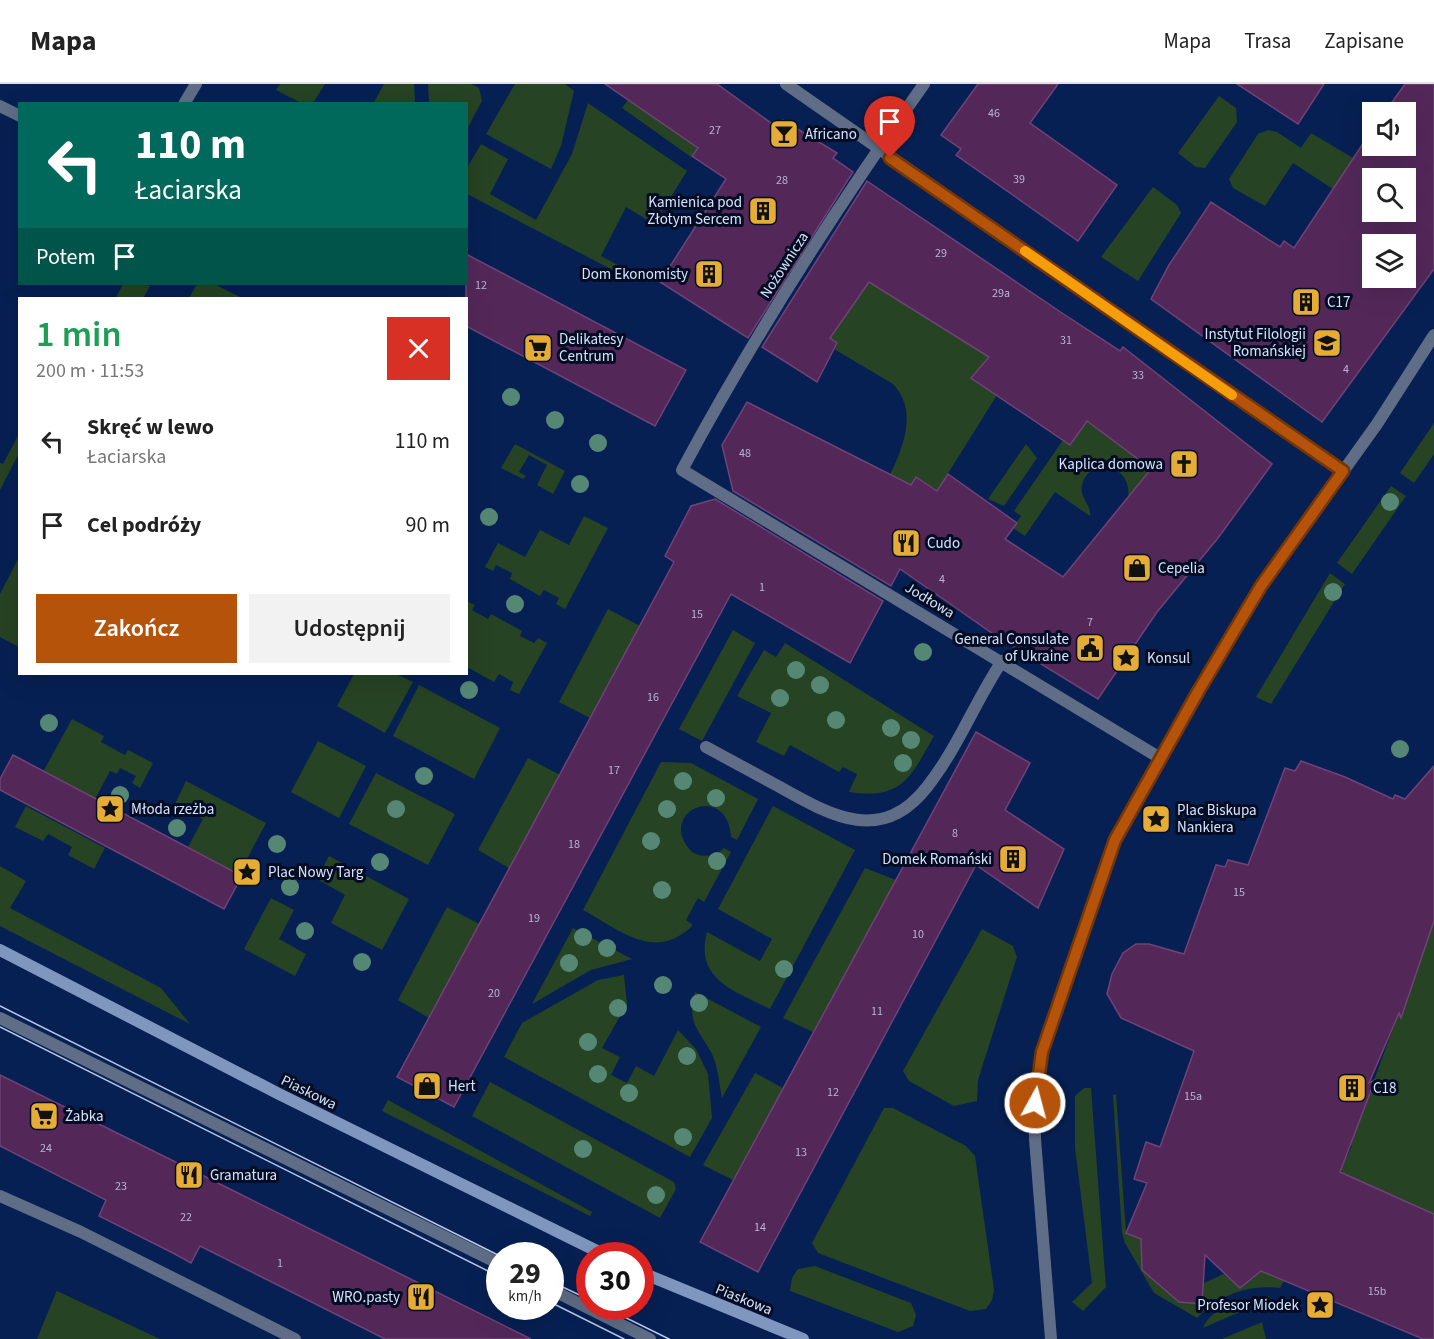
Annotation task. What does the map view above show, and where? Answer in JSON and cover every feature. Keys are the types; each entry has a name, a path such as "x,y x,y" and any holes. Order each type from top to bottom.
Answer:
{"street":[{"path":"185,102 196,84"},
{"path":"786,84 1343,471"},
{"name":"Nożownicza","path":"682,470 766,321 878,149 924,84"},
{"path":"0,106 18,115"},
{"path":"1052,1339 1035,1139 1035,1103 1042,1052 1115,840 1160,758 1261,586 1343,471 1434,335"},
{"name":"Jodłowa","path":"682,470 1160,758"},
{"path":"706,747 828,814 855,821 876,821 905,809 927,787 1002,661"},
{"name":"Piaskowa","path":"0,950 279,1094 579,1242"},
{"path":"0,1018 486,1257"},
{"path":"0,1196 91,1237 295,1339"},
{"name":"Piaskowa","path":"654,1278 803,1339"},
{"path":"564,1296 650,1339"}],"green space":[{"path":"280,84 325,84 314,102 299,102 276,90"},
{"path":"384,84 414,84 415,102 374,102"},
{"path":"428,84 471,84 479,88 482,101 468,127 468,102 429,102"},
{"path":"515,84 565,84 574,91 561,146 551,169 486,134"},
{"path":"1219,96 1236,108 1237,122 1205,168 1196,167 1178,153"},
{"path":"629,99 698,148 691,157 622,108"},
{"path":"588,103 687,171 654,224 626,207 601,256 629,271 624,276 468,195 468,166 481,144 508,159 490,194 536,220 572,154"},
{"path":"1268,130 1277,132 1301,148 1311,133 1353,158 1333,189 1293,163 1265,206 1233,188 1229,179 1258,134"},
{"path":"1153,187 1177,205 1181,213 1138,281 1101,257"},
{"path":"869,282 953,330 989,357 972,378 997,395 937,491 916,477 896,507 879,497 904,440 906,411 902,397 893,384 834,349 837,343 828,336 832,335"},
{"path":"122,285 150,286 144,297 116,297"},
{"path":"196,285 216,285 240,297 190,297"},
{"path":"1087,421 1166,481 1128,499 1128,487 1118,471 1102,467 1093,469 1082,485 1090,516 1055,492 1025,536 1013,528 1021,516 1014,511 1063,440"},
{"path":"1434,423 1434,454 1414,483 1400,473"},
{"path":"18,436 18,455 0,490 0,463 3,464"},
{"path":"515,444 565,471 553,494 537,485 547,465 529,455 519,472 526,476 523,479 501,468"},
{"path":"1026,444 1037,458 1004,506 988,499"},
{"path":"1391,486 1406,496 1352,574 1337,563"},
{"path":"584,516 608,528 565,609 556,604 559,598 544,590 540,596 510,579 512,573 496,565 493,571 485,567 498,543 525,557 540,530 569,545"},
{"path":"18,559 18,646 0,637 0,594"},
{"path":"1330,573 1345,584 1271,704 1256,697"},
{"path":"468,602 475,605 472,610 488,619 491,614 522,631 520,636 534,643 538,638 547,643 519,694 510,690 513,682 499,674 494,682 468,668"},
{"path":"608,609 640,626 590,718 559,702"},
{"path":"733,630 755,643 702,741 679,729"},
{"path":"785,643 934,736 918,764 902,783 881,793 849,792 857,774 843,767 839,772 790,745 784,756 756,742 771,713 737,696 764,650 776,657"},
{"path":"353,675 398,675 413,682 385,733 337,706"},
{"path":"419,685 500,728 474,779 393,736"},
{"path":"72,719 104,736 101,742 125,755 128,750 153,763 140,788 132,783 136,776 120,768 117,774 110,771 95,799 43,772"},
{"path":"318,741 366,766 339,818 291,792"},
{"path":"528,758 560,775 509,868 478,850"},
{"path":"661,762 691,763 758,799 737,840 731,837 728,821 720,811 711,807 701,806 692,810 685,817 681,827 683,839 691,851 706,856 716,854 724,848 731,852 704,902 698,898 686,920 693,925 679,936 665,942 651,942 624,934 583,910"},
{"path":"376,773 455,814 428,865 349,824"},
{"path":"186,781 266,823 239,874 188,847 203,819 175,804"},
{"path":"26,806 105,848 94,869 68,855 72,847 48,834 43,841 15,827"},
{"path":"773,806 855,850 770,1009 721,982 712,973 707,962 705,948 707,932 760,961 772,939 718,909"},
{"path":"329,856 409,899 382,950 331,923 345,895 317,879"},
{"path":"0,866 26,881 10,908 161,988 190,1024 0,926"},
{"path":"865,868 896,880 813,1032 783,1018"},
{"path":"271,898 294,910 279,939 306,954 295,976 244,949"},
{"path":"447,907 479,924 429,1018 398,1000"},
{"path":"1433,921 1434,1217 1341,1175 1343,1172 1340,1170 1352,1146 1350,1145"},
{"path":"573,928 632,959 591,970 532,1004"},
{"path":"982,929 1013,946 1017,957 978,1080 977,1101 954,1106 909,1081 903,1071"},
{"path":"624,975 627,1004 602,1048 620,1057 611,1075 627,1083 636,1066 654,1076 678,1030 696,1049 708,1074 712,1118 690,1157 504,1057 522,1023 598,980"},
{"path":"695,992 761,1027 722,1098 713,1057 693,1018"},
{"path":"755,1073 783,1088 733,1180 703,1165"},
{"path":"490,1082 674,1182 676,1189 660,1218 472,1116"},
{"path":"1084,1088 1091,1088 1106,1287 1083,1311 1072,1302 1092,1283 1075,1148 1075,1096"},
{"path":"1116,1094 1126,1233 1155,1244 1158,1284 1195,1303 1202,1304 1204,1283 1224,1274 1240,1288 1245,1284 1235,1257 1285,1279 1280,1288 1257,1288 1235,1293 1224,1297 1197,1318 1154,1293 1125,1243 1122,1233 1113,1095"},
{"path":"388,1100 592,1212 590,1216 382,1111"},
{"path":"884,1108 893,1108 966,1146 975,1156 994,1290 992,1300 986,1309 970,1311 818,1253 812,1243"},
{"path":"815,1266 911,1303 916,1315 913,1326 898,1332 790,1291 792,1278 798,1269"},
{"path":"57,1291 160,1339 37,1339"},
{"path":"1269,1296 1269,1299 1203,1328 1214,1313 1222,1308 1241,1301"},
{"path":"1262,1322 1266,1339 1222,1339"}],"building":[{"path":"605,84 717,84 778,128 783,120 837,153 833,158 853,172 748,338 660,282 726,179 692,156 698,148"},
{"path":"978,84 1058,84 1030,123 1117,185 1078,241 956,155 961,149 941,135"},
{"path":"1237,84 1324,84 1298,124"},
{"name":"C17","path":"1405,84 1434,84 1434,269 1322,422 1151,299 1169,265 1211,202 1280,247 1284,241 1294,248 1362,145 1362,156 1416,156 1416,102 1392,102"},
{"path":"867,181 1120,351 1123,347 1272,464 1218,538 1157,612 1098,699 1002,640 900,569 891,586 733,491 722,445 747,402 911,485 916,477 937,491 948,474 1017,523 1005,539 1063,577 1151,469 1087,421 1070,445 971,378 989,357 869,282 830,338 837,343 817,382 762,347"},
{"path":"468,255 686,370 655,426 468,327 468,297 466,297"},
{"path":"715,499 883,601 850,663 731,594 454,1107 397,1077 674,562 665,556 691,506"},
{"path":"976,732 1030,763 1005,810 1064,849 1038,908 976,865 758,1272 700,1242"},
{"path":"13,755 242,876 224,909 0,790 0,779"},
{"path":"1301,761 1345,777 1393,799 1395,795 1405,799 1434,766 1434,921 1401,1018 1399,1013 1369,1083 1375,1080 1340,1172 1434,1214 1434,1339 1423,1339 1261,1271 1240,1288 1205,1255 1202,1304 1179,1302 1142,1270 1141,1239 1126,1233 1147,1183 1134,1179 1146,1142 1160,1147 1194,1051 1121,1018 1107,994 1112,974 1123,953 1136,944 1149,944 1184,954 1216,865 1225,867 1228,860 1248,865 1285,768 1295,771"},
{"path":"0,1075 486,1317 486,1320 493,1320 531,1339 385,1339 200,1246 191,1263 99,1216 106,1200 0,1146"}],"tram line":[{"path":"0,1006 486,1249"},
{"path":"0,1027 486,1270"},
{"path":"564,1288 576,1293"},
{"path":"564,1309 624,1339"},
{"path":"630,1320 669,1339"}],"slow traffic":[{"path":"1025,251 1232,395"}],"place":[{"name":"Africano","path":"784,134"},
{"name":"Kamienica pod Złotym Sercem","path":"763,211"},
{"name":"Dom Ekonomisty","path":"709,274"},
{"name":"C17","path":"1306,302"},
{"name":"Instytut Filologii Romańskiej","path":"1327,343"},
{"name":"Delikatesy Centrum","path":"538,348"},
{"name":"Kaplica domowa","path":"1184,464"},
{"name":"Cudo","path":"906,543"},
{"name":"Cepelia","path":"1137,568"},
{"name":"General Consulate of Ukraine","path":"1090,648"},
{"name":"Konsul","path":"1126,658"},
{"name":"Młoda rzeżba","path":"110,809"},
{"name":"Plac Biskupa Nankiera","path":"1156,819"},
{"name":"Domek Romański","path":"1013,859"},
{"name":"Plac Nowy Targ","path":"247,872"},
{"name":"Hert","path":"427,1086"},
{"name":"C18","path":"1352,1088"},
{"name":"Żabka","path":"44,1116"},
{"name":"Gramatura","path":"189,1175"},
{"name":"WRO.pasty","path":"421,1297"},
{"name":"Profesor Miodek","path":"1320,1305"}],"route":[{"path":"890,158 1343,471 1261,586 1199,690 1115,840 1042,1052 1035,1103"}]}
